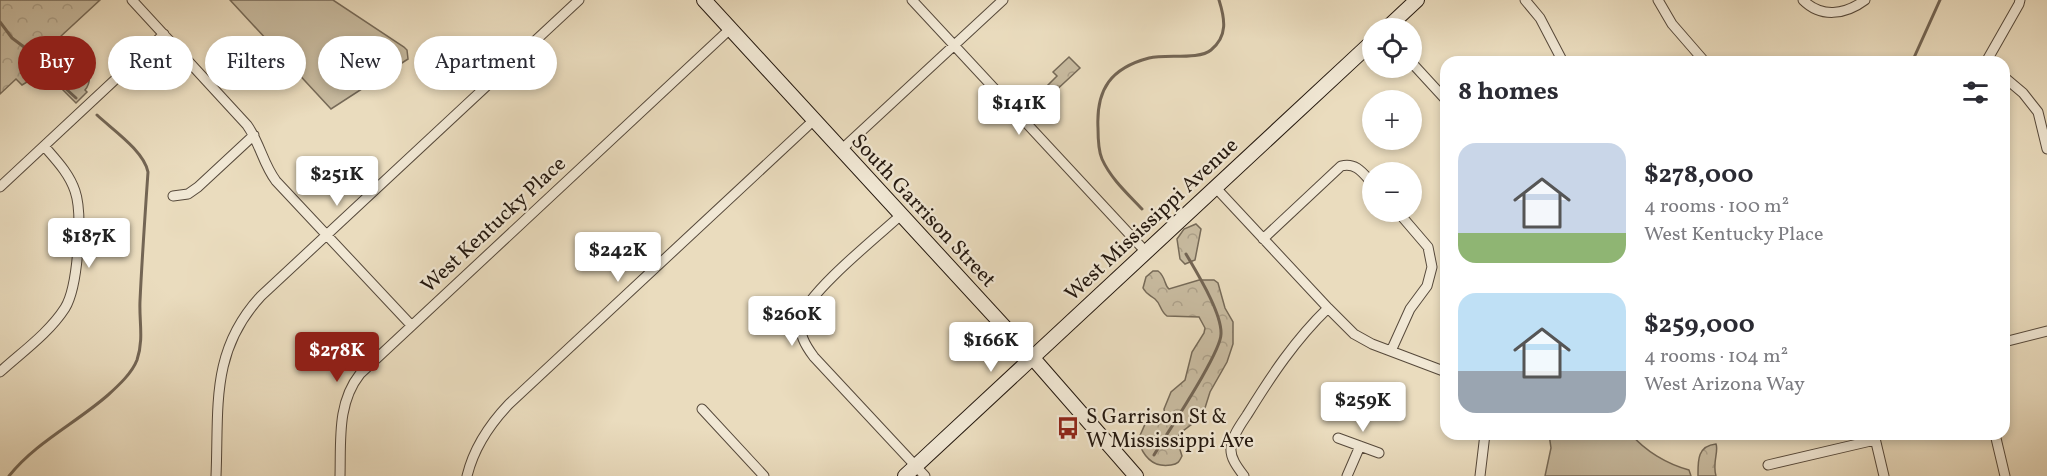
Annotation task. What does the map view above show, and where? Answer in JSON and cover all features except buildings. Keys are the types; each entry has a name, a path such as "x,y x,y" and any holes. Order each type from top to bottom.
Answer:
{"main road":[{"name":"South Garrison Street","path":"704,0 1032,357 1131,474"},
{"path":"1397,18 1416,0"},
{"name":"West Mississippi Avenue","path":"905,476 921,471 1032,357 1362,51"}],"street":[{"path":"132,0 238,114 254,135 274,178 411,325"},
{"path":"216,476 219,382 230,342 240,321 253,305 579,0"},
{"path":"912,0 1146,252"},
{"path":"841,150 1003,0"},
{"path":"1525,0 1540,18 1560,56"},
{"path":"1658,0 1672,24 1700,56"},
{"path":"1803,0 1817,10 1832,13 1848,10 1865,0"},
{"path":"1989,56 2020,0"},
{"name":"West Kentucky Place","path":"340,476 342,416 348,391 353,382 370,363 730,28"},
{"path":"0,187 164,34"},
{"path":"1422,74 1440,93"},
{"path":"2010,82 2023,93 2038,112 2047,149"},
{"path":"467,476 472,457 483,436 509,404 813,120"},
{"path":"173,196 188,194 198,187 254,135"},
{"path":"0,372 59,316 70,298 75,279 80,211 78,200 65,171 44,146"},
{"path":"1263,238 1341,166 1356,167 1362,173"},
{"path":"1216,188 1328,308 1358,336 1440,370"},
{"path":"901,215 812,298 802,316 801,330 804,343 814,357 921,471"},
{"path":"1391,351 1410,309 1427,286 1432,267 1428,247 1407,222"},
{"path":"1244,476 1231,455 1234,437 1287,354 1328,308"},
{"path":"2010,340 2047,331"},
{"path":"702,409 764,476"},
{"path":"1338,438 1379,453"},
{"path":"1480,476 1484,440"},
{"path":"1768,465 1863,440"},
{"path":"1875,440 1884,476"},
{"path":"1996,440 2005,476"},
{"path":"1347,476 1360,446"}],"green space":[{"path":"0,0 100,0 61,36 18,36 18,81 16,79 0,94"},
{"path":"230,0 333,0 387,36 318,36 318,90 360,90 331,109 306,82 306,36 263,36"},
{"path":"402,46 407,50 408,59 402,63"},
{"path":"1069,57 1080,68 1051,95 1044,89 1057,76 1053,72"},
{"path":"63,90 85,90 87,92 76,103"},
{"path":"1196,224 1201,229 1195,260 1185,264 1180,259 1177,239 1184,229"},
{"path":"1153,271 1161,273 1169,289 1199,280 1214,280 1218,283 1225,308 1233,322 1233,344 1227,362 1210,392 1200,418 1179,434 1177,440 1182,456 1178,462 1171,465 1159,465 1150,460 1138,440 1146,422 1161,419 1165,415 1164,409 1171,392 1185,380 1192,352 1205,328 1199,317 1167,316 1165,314 1157,301 1143,288 1146,277"},
{"path":"1550,440 1637,440 1657,456 1689,470 1691,476 1545,476 1551,448"},
{"path":"1716,444 1716,476 1698,476 1702,451"}],"waterway":[{"path":"1142,209 1115,180 1101,155 1098,140 1098,114 1103,91 1116,74 1136,62 1156,57 1199,55 1211,50 1220,39 1224,27 1219,0"},
{"path":"1915,56 1940,0"},
{"path":"0,22 12,38 40,59 76,98"},
{"path":"9,476 31,453 96,405 125,379 132,370 139,352 148,172 141,156 97,115"},
{"path":"1154,455 1203,375 1219,344 1221,334 1218,315 1186,254"}],"place":[{"name":"S Garrison St & W Mississippi Ave","path":"1068,428"}]}
